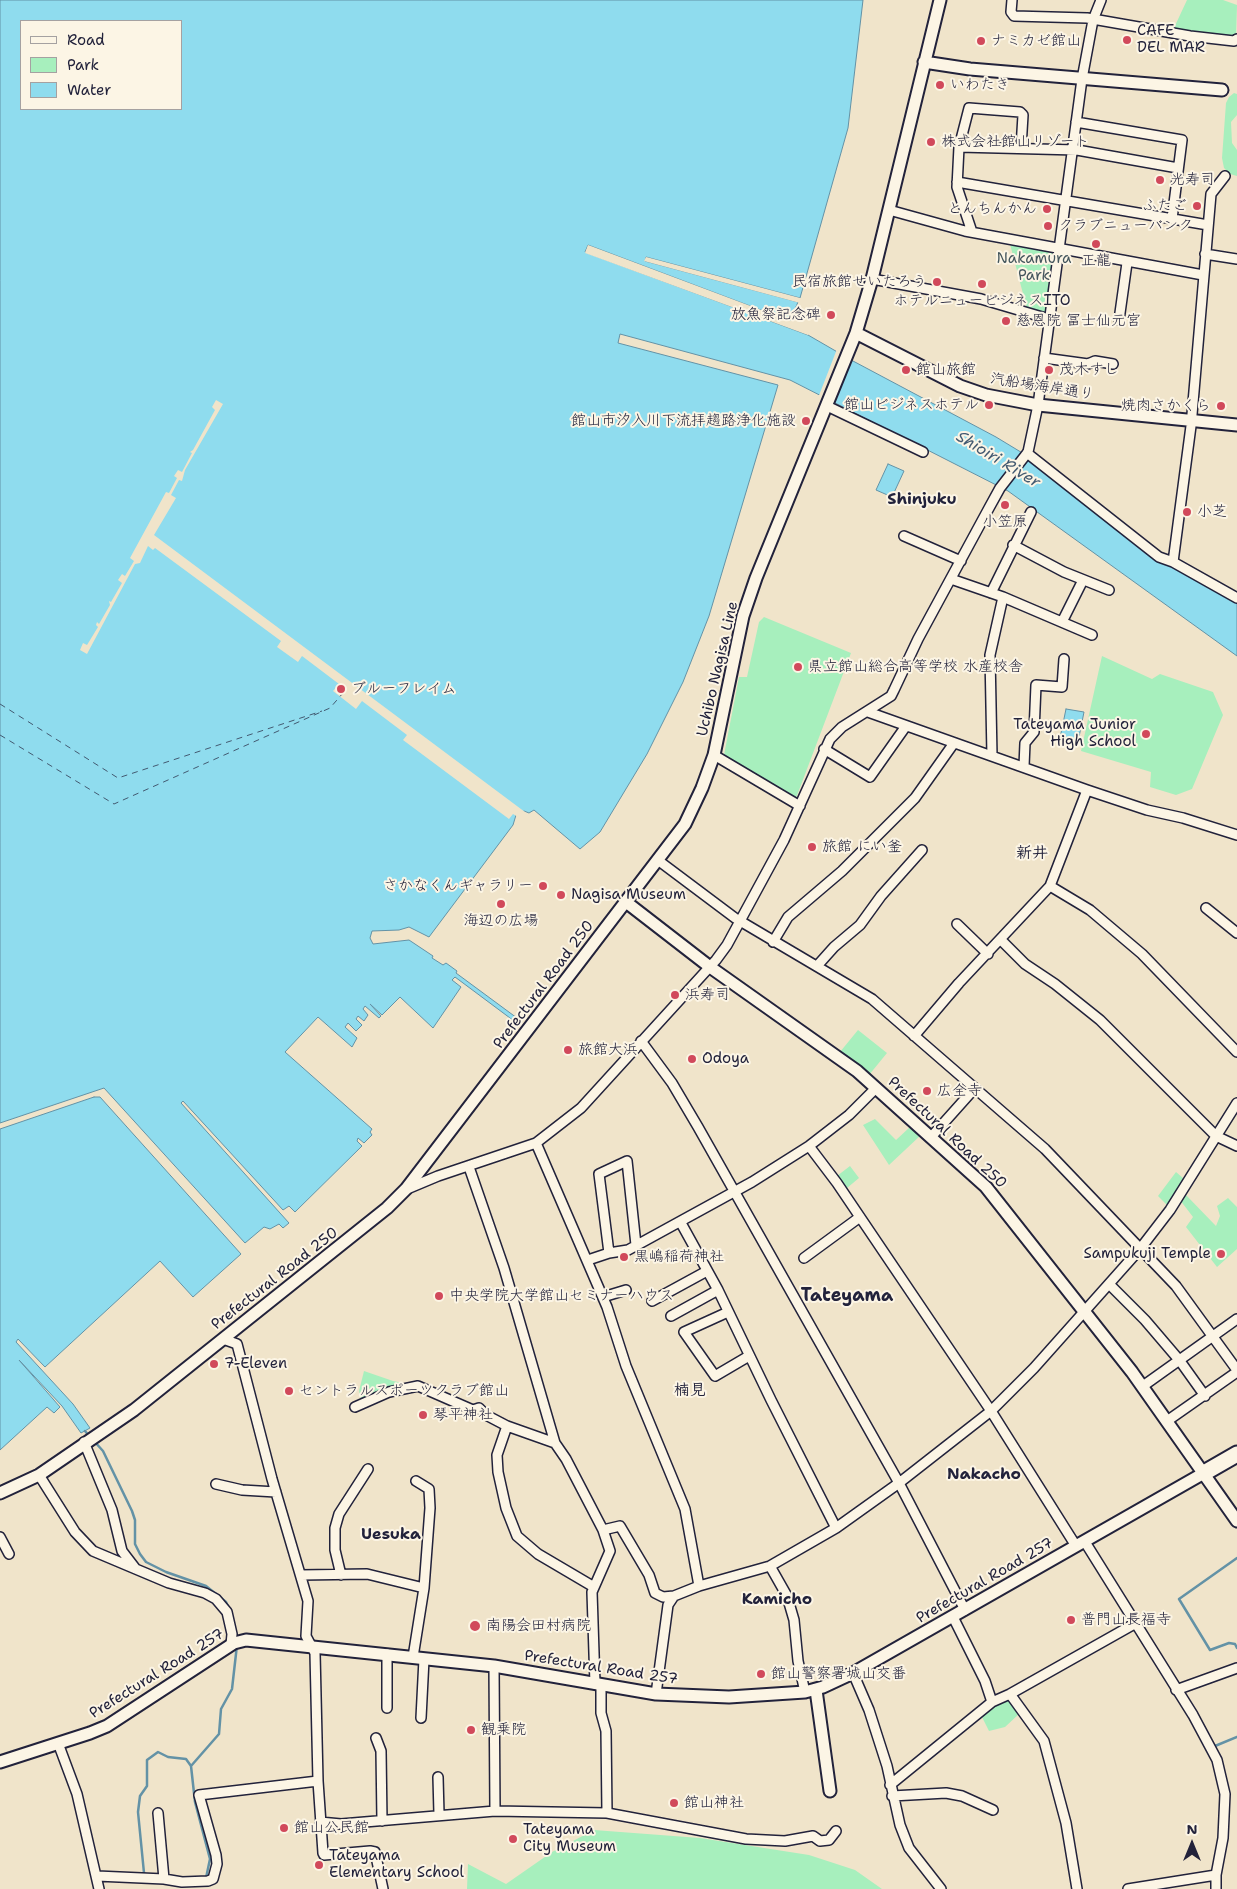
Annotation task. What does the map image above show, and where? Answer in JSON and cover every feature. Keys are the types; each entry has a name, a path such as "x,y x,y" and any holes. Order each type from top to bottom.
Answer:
{"highway":[{"path":"1204,1473 1237,1454"}],"main road":[{"name":"Uchibo Nagisa Line","path":"626,902 659,861 692,810 714,755 743,616 756,578 856,334 872,279 940,0"},
{"path":"924,62 1082,79 1222,90"},
{"name":"汽船場海岸通り","path":"856,334 960,386 986,395 1038,405 1237,425"},
{"name":"Prefectural Road 250","path":"0,1494 38,1474 84,1441 134,1410 388,1208 406,1189 626,902 710,966 857,1071 932,1136 996,1198 1142,1386 1237,1521"},
{"name":"Prefectural Road 257","path":"0,1762 106,1726 235,1643 268,1641 494,1666 656,1694 729,1697 810,1691 853,1672 953,1617 1204,1473"},
{"path":"810,1691 830,1791"}],"street":[{"path":"1012,0 1011,12 1014,16 1093,20 1190,36 1234,41 1237,39"},
{"path":"406,1189 438,1176 536,1143 581,1108 710,966 741,921 800,806 824,749 834,734 891,696 1000,488 1026,454 1038,405 1082,79 1093,20 1101,0"},
{"path":"972,232 957,182 959,147 969,108 1020,112 1023,115 1021,148"},
{"path":"1076,122 1182,140 1172,219"},
{"path":"959,147 1072,150 1178,168"},
{"path":"1173,562 1190,420 1211,194 1225,176"},
{"path":"957,182 1208,225"},
{"path":"889,210 972,232 1058,250 1203,275"},
{"path":"1205,254 1237,259"},
{"path":"1119,320 1127,263"},
{"path":"872,279 981,299 1050,319"},
{"path":"1044,358 1088,364 1095,361 1113,364"},
{"path":"828,404 923,452"},
{"path":"1026,454 1159,557 1173,562 1237,598"},
{"path":"991,593 1013,545 1031,512"},
{"path":"904,536 961,561"},
{"path":"1013,545 1083,580 1109,590"},
{"path":"951,579 1003,597 1092,635"},
{"path":"1062,622 1083,580"},
{"path":"992,756 990,655 1003,597"},
{"path":"1024,766 1025,744 1034,732 1036,685 1062,687 1064,659"},
{"path":"868,712 1087,790 1147,810 1184,818 1237,835"},
{"path":"824,749 870,777 906,726"},
{"path":"773,942 788,917 842,871 915,798 954,743"},
{"path":"714,755 800,806"},
{"path":"914,1036 1050,886 1087,790"},
{"path":"817,966 834,947 860,925 881,896 922,850"},
{"path":"659,861 773,942 817,966 872,1000 1045,1148 1176,1286 1237,1371 1205,1396 1167,1421"},
{"path":"1050,886 1090,910 1142,954 1172,982 1237,1052"},
{"path":"1206,908 1237,933"},
{"path":"957,924 988,954"},
{"path":"1001,940 1025,964 1049,979 1100,1020 1216,1136 1237,1146"},
{"path":"641,1041 672,1083 900,1483 965,1610"},
{"path":"588,1260 609,1253 628,1250 681,1223 734,1192 809,1146 849,1115 876,1088"},
{"path":"932,1136 974,1089"},
{"path":"603,1530 620,1526 649,1575 655,1593 663,1597 674,1596 699,1586 770,1566 836,1528 900,1483 991,1411 1034,1368 1140,1250 1170,1210 1237,1103"},
{"path":"536,1143 588,1260 603,1297 626,1366 685,1509 699,1586"},
{"path":"809,1146 860,1217 1136,1623 1193,1715 1217,1760 1224,1784 1223,1838 1216,1875 1216,1889"},
{"path":"609,1253 599,1174 627,1161 636,1245"},
{"path":"469,1166 504,1268 556,1443 603,1530 610,1551 592,1592 598,1685 601,1713 606,1731 607,1813"},
{"path":"804,1258 860,1217"},
{"path":"681,1223 718,1290 749,1356 836,1528"},
{"path":"652,1301 707,1271"},
{"path":"1110,1285 1145,1320 1180,1361 1205,1396"},
{"path":"603,1297 626,1290"},
{"path":"671,1316 718,1290"},
{"path":"728,1312 684,1332 715,1376 749,1356"},
{"path":"1142,1386 1237,1319"},
{"path":"223,1338 237,1344 276,1492 308,1601 306,1636 313,1646 315,1653 318,1781 324,1855 375,1852 383,1889"},
{"path":"355,1407 388,1392 418,1386 473,1410 480,1408 486,1416 507,1426 556,1443"},
{"path":"507,1426 496,1455 506,1508 517,1536 538,1554 594,1587"},
{"path":"84,1441 112,1510 122,1551 135,1568"},
{"path":"341,1575 335,1550 335,1528 339,1514 368,1469"},
{"path":"38,1474 76,1532 93,1551 169,1583 205,1593 216,1599 227,1612 235,1643"},
{"path":"416,1481 429,1489 430,1495 418,1658 421,1718"},
{"path":"216,1484 242,1490 276,1492"},
{"path":"0,1537 9,1554"},
{"path":"770,1566 787,1596 794,1620 798,1661 810,1691"},
{"path":"301,1575 367,1574 424,1588"},
{"path":"656,1694 668,1605 674,1596"},
{"path":"953,1617 985,1682 992,1702"},
{"path":"890,1785 992,1702 1010,1694 1136,1623"},
{"path":"387,1654 387,1708"},
{"path":"494,1666 495,1811"},
{"path":"1176,1690 1237,1668"},
{"path":"853,1672 869,1710 887,1766 892,1796 909,1848 940,1889"},
{"path":"1010,1694 1044,1741 1066,1822 1077,1889"},
{"path":"376,1738 381,1751 382,1821"},
{"path":"58,1743 77,1794 99,1889"},
{"path":"438,1777 439,1814"},
{"path":"97,1876 164,1879 183,1886 213,1879 217,1864 216,1855 199,1795 318,1781"},
{"path":"892,1796 946,1793 962,1796 980,1806 993,1810"},
{"path":"320,1822 341,1824 439,1814 495,1811 607,1813 746,1840 785,1841 813,1836 820,1841 829,1840 836,1831"},
{"path":"158,1813 164,1879"},
{"path":"1128,1889 1216,1875"}],"green space":[{"path":"1187,0 1223,0 1237,5 1236,36 1234,38 1173,30"},
{"path":"1234,93 1237,94 1237,115 1231,122 1232,143 1237,150 1237,176 1230,174 1224,168 1222,158 1226,103"},
{"name":"Nakamura Park","path":"1010,244 1052,253 1054,257 1047,315 1027,309"},
{"path":"764,617 851,653 796,798 724,755 739,677 747,677 759,622"},
{"path":"1102,656 1152,679 1160,674 1213,692 1223,715 1192,789 1176,795 1150,787 1151,772 1081,751"},
{"path":"858,1030 887,1053 869,1075 840,1052"},
{"path":"875,1119 896,1140 910,1127 921,1135 889,1165 863,1125"},
{"path":"850,1166 859,1178 847,1188 837,1176"},
{"path":"1176,1172 1183,1178 1184,1182 1168,1206 1158,1196"},
{"path":"1185,1194 1216,1226 1220,1216 1217,1206 1228,1198 1237,1207 1237,1249 1217,1267 1186,1227 1193,1217 1180,1200"},
{"path":"364,1371 408,1384 361,1399 359,1391"},
{"path":"1009,1698 1019,1714 1005,1727 989,1731 980,1713"},
{"path":"594,1830 700,1838 809,1855 855,1870 882,1889 467,1889 468,1864 506,1884 552,1852"}],"water":[{"name":"Shioiri River","path":"0,0 863,0 848,128 800,298 646,257 645,261 798,302 790,321 588,245 585,252 808,335 996,437 1029,457 1172,566 1237,603 1237,656 1008,491 790,380 620,334 618,343 778,385 709,616 683,682 647,754 600,832 580,849 534,810 529,813 524,811 516,815 513,825 429,937 409,927 399,930 372,931 370,938 373,944 409,940 443,965 446,963 457,971 456,973 517,1018 514,1021 455,977 452,980 461,987 433,1028 400,997 382,1015 370,1004 381,1016 379,1018 365,1006 363,1009 368,1015 364,1021 358,1016 356,1019 362,1025 356,1031 348,1023 345,1027 357,1038 352,1047 318,1017 285,1052 372,1129 370,1132 372,1135 364,1143 358,1138 357,1141 362,1146 295,1212 289,1206 283,1210 183,1101 181,1103 289,1223 283,1228 279,1224 270,1229 264,1227 245,1243 104,1088 0,1123"},
{"path":"888,464 904,471 892,497 876,490"},
{"path":"1066,709 1084,712 1078,742 1060,738"},
{"path":"94,1097 100,1097 241,1254 193,1297 160,1261 45,1367 18,1339 16,1342 73,1404 90,1428 81,1433 62,1406 19,1360 60,1407 54,1413 47,1407 0,1450 0,1129"}],"pier":[{"path":"588,245 793,322 789,323 589,248 588,251 809,332 808,335 585,253"},
{"path":"646,257 802,299 800,303 644,261"},
{"path":"837,349 853,358 833,403 818,398"},
{"path":"216,400 223,404 185,470 182,481 179,480 171,495 176,498 154,535 529,815 524,814 518,817 513,814 509,819 403,740 407,735 362,701 356,709 333,691 339,684 302,656 298,662 277,647 281,641 155,548 153,550 148,546 140,563 135,564 87,654 80,650 83,643 87,645 98,627 96,625 97,622 99,624 110,605 109,601 111,602 122,583 118,580 122,574 125,576 134,561 130,558 166,492 169,493 177,478 174,476 178,470 182,472 192,453 190,452 193,450 215,410 212,407"}],"waterway":[{"path":"85,1431 90,1437"},
{"path":"94,1441 103,1451 132,1511 135,1520 135,1544 146,1562 166,1572 206,1586 226,1602 230,1610"},
{"path":"1237,1558 1179,1599 1210,1650 1229,1643 1235,1644 1237,1648"},
{"path":"206,1878 210,1859 195,1802 191,1766 219,1734 221,1709 232,1689 237,1645"},
{"path":"1215,1746 1237,1737"},
{"path":"144,1873 138,1812 140,1796 147,1786 147,1760 158,1752 168,1757 186,1759 191,1766"}],"ferry route":[{"path":"0,735 114,804 330,708 343,693"},
{"path":"0,704 118,778 322,711"}],"place":[{"name":"CAFE DEL MAR","path":"1127,40"},
{"name":"ナミカゼ館山","path":"981,41"},
{"name":"いわたき","path":"940,85"},
{"name":"株式会社館山リゾート","path":"931,142"},
{"name":"光寿司","path":"1160,180"},
{"name":"ふたご","path":"1197,206"},
{"name":"とんちんかん","path":"1047,209"},
{"name":"クラブニューバンク","path":"1048,226"},
{"name":"正龍","path":"1096,244"},
{"name":"民宿旅館せいたろう","path":"937,282"},
{"name":"ホテルニュービジネスITO","path":"982,284"},
{"name":"放魚祭記念碑","path":"831,315"},
{"name":"慈恩院 冨士仙元宮","path":"1006,321"},
{"name":"館山旅館","path":"906,370"},
{"name":"茂木すし","path":"1049,370"},
{"name":"館山ビジネスホテル","path":"989,405"},
{"name":"焼肉さかくら","path":"1221,406"},
{"name":"館山市汐入川下流拝趨路浄化施設","path":"806,421"},
{"name":"小笠原","path":"1005,505"},
{"name":"小芝","path":"1187,512"},
{"name":"県立館山総合高等学校 水産校舎","path":"798,667"},
{"name":"ブルーフレイム","path":"341,689"},
{"name":"Tateyama Junior High School","path":"1146,734"},
{"name":"旅館 にい釜","path":"812,847"},
{"name":"さかなくんギャラリー","path":"543,886"},
{"name":"Nagisa Museum","path":"561,895"},
{"name":"海辺の広場","path":"501,904"},
{"name":"浜寿司","path":"675,995"},
{"name":"旅館大浜","path":"568,1050"},
{"name":"Odoya","path":"692,1059"},
{"name":"広全寺","path":"927,1091"},
{"name":"Sampukuji Temple","path":"1221,1254"},
{"name":"黒嶋稲荷神社","path":"624,1257"},
{"name":"中央学院大学館山セミナーハウス","path":"439,1296"},
{"name":"7-Eleven","path":"214,1364"},
{"name":"セントラルスポーツクラブ館山","path":"289,1391"},
{"name":"琴平神社","path":"423,1415"},
{"name":"普門山長福寺","path":"1071,1620"},
{"name":"南陽会田村病院","path":"475,1626"},
{"name":"館山警察署城山交番","path":"761,1674"},
{"name":"観乗院","path":"471,1730"},
{"name":"館山神社","path":"674,1803"},
{"name":"館山公民館","path":"284,1828"},
{"name":"Tateyama City Museum","path":"513,1839"},
{"name":"Tateyama Elementary School","path":"319,1865"}],"district":[{"name":"Shinjuku","path":"922,500"},
{"name":"新井","path":"1032,854"},
{"name":"Tateyama","path":"847,1296"},
{"name":"楠見","path":"690,1391"},
{"name":"Nakacho","path":"984,1475"},
{"name":"Uesuka","path":"391,1535"},
{"name":"Kamicho","path":"777,1600"}]}
